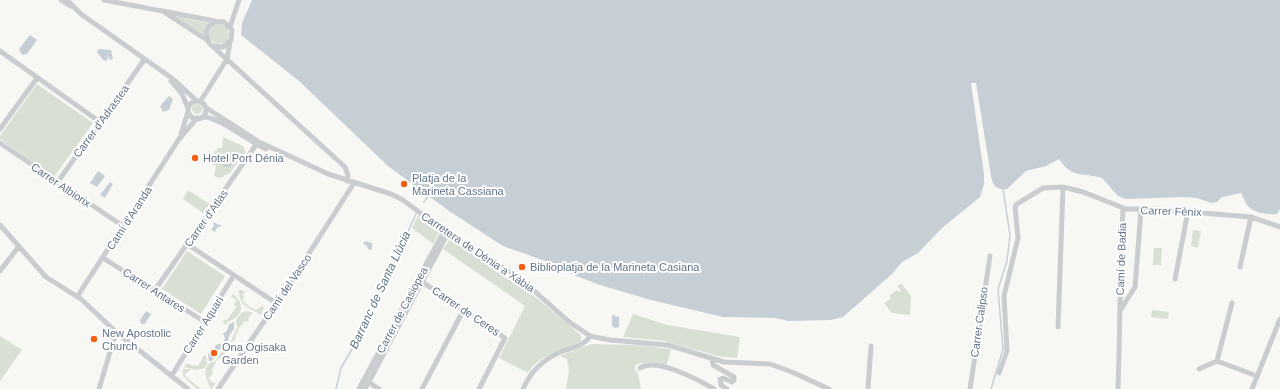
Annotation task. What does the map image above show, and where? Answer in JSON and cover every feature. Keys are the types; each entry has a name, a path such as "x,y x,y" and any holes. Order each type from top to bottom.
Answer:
{"street":[{"path":"61,0 177,82 205,107 205,112 199,118 192,117 182,94 168,76"},
{"path":"67,0 75,9"},
{"path":"104,0 216,22 224,22 232,17"},
{"path":"188,110 191,103 199,101 227,59 232,33 230,27 232,17 240,0"},
{"path":"161,10 208,40 346,168 348,175 347,181"},
{"path":"208,40 208,29 216,22"},
{"path":"224,22 230,27"},
{"path":"214,46 222,47 230,42"},
{"path":"0,51 100,122"},
{"name":"Carrer d'Adrastea","path":"57,183 144,60"},
{"path":"0,129 37,78"},
{"name":"Carretera de Dénia a Xàbia","path":"205,107 258,142 347,181 400,198 446,232 521,279 568,321 590,336 610,340 668,345 724,362 770,364 792,372 829,389"},
{"name":"Camí d'Aranda","path":"179,139 188,110"},
{"name":"Carretera de Dénia a Xàbia","path":"199,118 212,118 256,145 283,153"},
{"name":"Camí d'Aranda","path":"77,297 179,139 199,118"},
{"name":"Carrer Albiorix","path":"0,143 122,226"},
{"name":"Carrer d'Atlas","path":"155,290 256,145"},
{"name":"Camí del Vasco","path":"218,389 354,183"},
{"name":"Carrer Fènix","path":"999,373 1008,351 1004,296 1018,238 1015,208 1034,193 1045,188 1064,188 1088,193 1123,209 1188,211 1251,217 1280,227"},
{"path":"1058,327 1064,188"},
{"name":"Camí de Badia","path":"1118,389 1121,309 1119,296 1123,209"},
{"name":"Camí de Badia","path":"1121,309 1135,287 1141,210"},
{"path":"1175,279 1188,211"},
{"path":"1240,267 1251,217"},
{"path":"0,225 46,277 77,297 116,332 188,389"},
{"name":"Carrer de Casiopea","path":"359,389 367,380 446,232"},
{"path":"188,244 276,303"},
{"path":"0,271 19,246"},
{"name":"Carrer Calipso","path":"970,389 990,256"},
{"name":"Carrer Antares","path":"103,258 205,322"},
{"name":"Carrer Aquari","path":"172,375 234,275"},
{"name":"Carrer de Ceres","path":"420,281 464,309 505,338 479,389"},
{"path":"1217,361 1232,303"},
{"path":"422,389 464,309"},
{"path":"1252,389 1280,319"},
{"path":"99,389 116,332"},
{"path":"523,389 530,376 541,364 558,353 583,344 590,336"},
{"path":"868,389 871,346"},
{"path":"712,358 713,365 734,377 732,382 724,378 720,379 721,385 727,389"},
{"path":"1199,369 1217,361 1257,376"},
{"path":"640,368 647,365 666,368 692,377 714,389"},
{"path":"367,380 379,389"},
{"name":"Carrer de Casiopea","path":"365,389 367,380"}],"shaded area":[{"path":"252,0 1280,0 1280,209 1277,214 1256,212 1247,205 1241,193 1222,197 1217,202 1211,203 1197,198 1183,197 1126,199 1118,196 1102,178 1078,174 1068,170 1059,159 1046,166 1026,171 1007,189 1000,189 994,185 991,176 976,83 971,83 984,174 984,184 980,197 942,228 918,253 902,262 892,274 843,317 831,320 789,321 775,318 723,317 651,300 600,285 576,276 551,263 503,246 449,211 388,166 299,81 241,35 242,23"},
{"path":"174,16 209,23 205,28 204,35"},
{"path":"219,24 226,27 229,34 226,41 219,44 212,41 209,34 212,27"},
{"path":"30,35 37,40 27,54 22,55 19,49"},
{"path":"99,49 111,50 113,59 110,60 108,56 107,61 103,60 97,52"},
{"path":"37,84 93,123 54,177 0,139 0,136"},
{"path":"169,96 173,99 169,110 163,112 160,106"},
{"path":"195,104 199,104 201,105 201,113 195,114 192,111 192,107"},
{"path":"223,137 243,146 246,152 229,174 221,178 214,176 216,166 210,163 210,160 218,148 222,148"},
{"path":"227,155 231,157 233,161 231,165 227,167 223,165 221,161 223,157"},
{"path":"98,171 105,176 97,187 90,183"},
{"path":"110,182 113,184 105,198 100,195"},
{"path":"188,190 210,204 203,213 183,199"},
{"path":"418,216 439,233 433,244 412,228"},
{"path":"213,222 222,226 217,228 215,232 211,229 214,226"},
{"path":"1193,230 1201,231 1198,248 1191,246"},
{"path":"450,239 527,290 581,335 581,341 545,357 533,366 528,373 499,358 525,306 443,249"},
{"path":"365,241 372,243 372,249 369,250 366,245 363,244"},
{"path":"1154,248 1162,248 1161,265 1153,265"},
{"path":"187,251 225,276 201,314 162,289"},
{"path":"901,283 911,296 910,315 892,313 884,303 891,299 889,296 897,290 899,292 901,291 897,286"},
{"path":"239,290 245,292 242,295 244,296 243,301 250,307 256,310 262,306 264,307 261,315 246,306 240,300"},
{"path":"233,294 240,302 241,309 234,319 227,322 225,325 223,322 224,320 227,320 236,307 234,304 237,300 231,297"},
{"path":"1152,310 1169,312 1168,319 1151,317"},
{"path":"146,311 151,314 145,324 141,324 140,320"},
{"path":"248,311 253,313 248,318 248,322 245,321 238,329 239,331 236,334 235,340 230,343 237,328 236,320 242,312"},
{"path":"614,314 616,317 619,316 619,327 615,328 612,326 612,316"},
{"path":"633,314 667,325 740,337 737,358 718,356 664,341 623,337"},
{"path":"234,322 234,329 229,336 227,346 218,350 212,361 209,361 208,354 216,345 223,343 225,338 223,333 226,332 229,324"},
{"path":"0,336 22,350 0,381"},
{"path":"591,344 638,345 671,349 667,365 651,362 636,364 635,369 638,373 641,389 566,389 569,370 567,359 560,356"},
{"path":"227,348 230,350 228,352 226,351 224,357 222,356 216,361 212,370 213,374 208,378 211,382 216,383 211,389 206,377 206,368"},
{"path":"204,355 206,356 207,364 205,368 196,370 184,367 187,363 193,366 198,366"},
{"path":"183,369 191,369 185,374 186,377 201,389 197,389 183,376"}],"waterway":[{"path":"991,389 1003,349 998,289 1007,261 1010,235 1003,189"},
{"name":"Barranc de Santa Llúcia","path":"424,202 429,195"},
{"name":"Barranc de Santa Llúcia","path":"336,389 341,368 366,325 416,214"}],"place":[{"name":"Hotel Port Dénia","path":"195,158"},
{"name":"Platja de la Marineta Cassiana","path":"404,184"},
{"name":"Biblioplatja de la Marineta Casiana","path":"522,267"},
{"name":"New Apostolic Church","path":"94,339"},
{"name":"Ona Ogisaka Garden","path":"214,353"}]}
